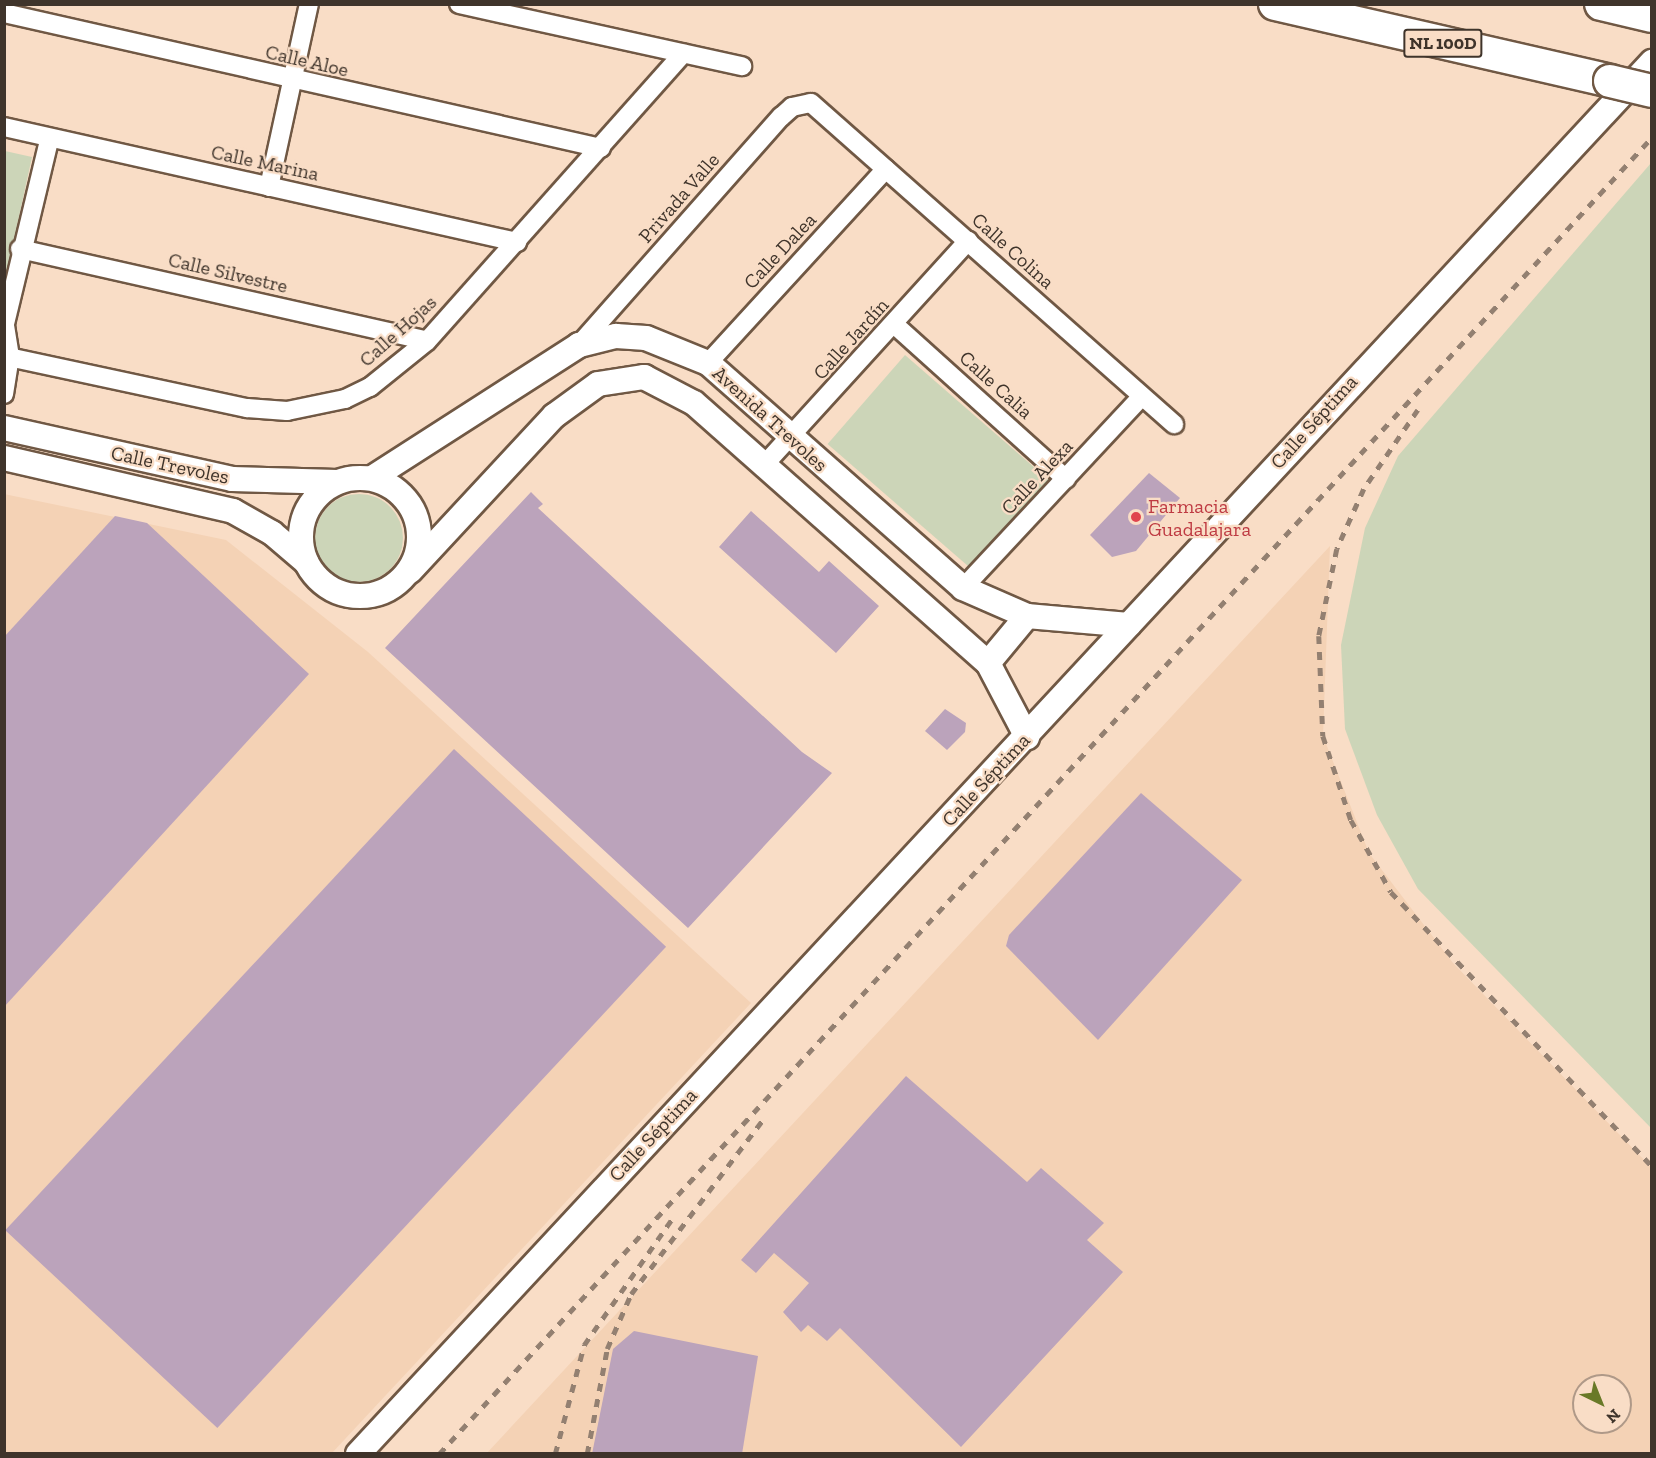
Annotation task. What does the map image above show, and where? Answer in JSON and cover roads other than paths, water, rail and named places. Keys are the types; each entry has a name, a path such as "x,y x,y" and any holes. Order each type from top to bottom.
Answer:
{"highway":[{"name":"NL 100D","path":"1275,4 1611,93 1652,91"},
{"path":"1601,4 1652,16"}],"street":[{"path":"269,187 290,80 309,4"},
{"path":"459,4 742,66"},
{"name":"Calle Aloe","path":"4,13 290,80 601,148"},
{"name":"Calle Hojas","path":"7,356 208,401 287,411 326,405 369,387 427,340 683,54"},
{"name":"Calle Séptima","path":"358,1454 1027,737 1611,93 1652,62"},
{"name":"Privada Valle","path":"579,345 781,117 801,104 823,111"},
{"name":"Calle Colina","path":"823,111 1174,424"},
{"name":"Calle Marina","path":"4,127 49,140 517,242"},
{"path":"4,394 7,356 5,328 20,249 49,140"},
{"name":"Calle Dalea","path":"708,363 886,169"},
{"name":"Calle Jardín","path":"765,464 790,440 895,325 968,241"},
{"name":"Calle Silvestre","path":"20,249 427,340"},
{"name":"Calle Calia","path":"895,325 1066,479"},
{"name":"Avenida Trevoles","path":"372,478 579,345 616,336 646,338 708,363 790,440 963,588 1027,616 1129,625"},
{"name":"Avenida Trevoles","path":"410,571 554,416 598,384 644,377 672,388 765,464 988,663 1027,737"},
{"name":"Calle Alexa","path":"963,588 1142,396"},
{"name":"Calle Trevoles","path":"4,428 232,479 337,482"},
{"name":"Calle Trevoles","path":"4,458 233,511 272,533 306,562"},
{"path":"372,478 399,490 416,514 420,543 410,571 376,594 355,596 318,579 306,562 301,539 304,515 318,495 337,482 372,478"},
{"path":"988,663 1027,616"}],"railway":[{"path":"439,1454 1652,137"},
{"path":"1418,410 1364,489 1337,549 1319,636 1323,736 1351,820 1391,892 1652,1166"},
{"path":"587,1454 607,1349 631,1294 764,1118"},
{"path":"555,1454 584,1345 672,1219"}],"place":[{"name":"Farmacia Guadalajara","path":"1136,517"}]}
